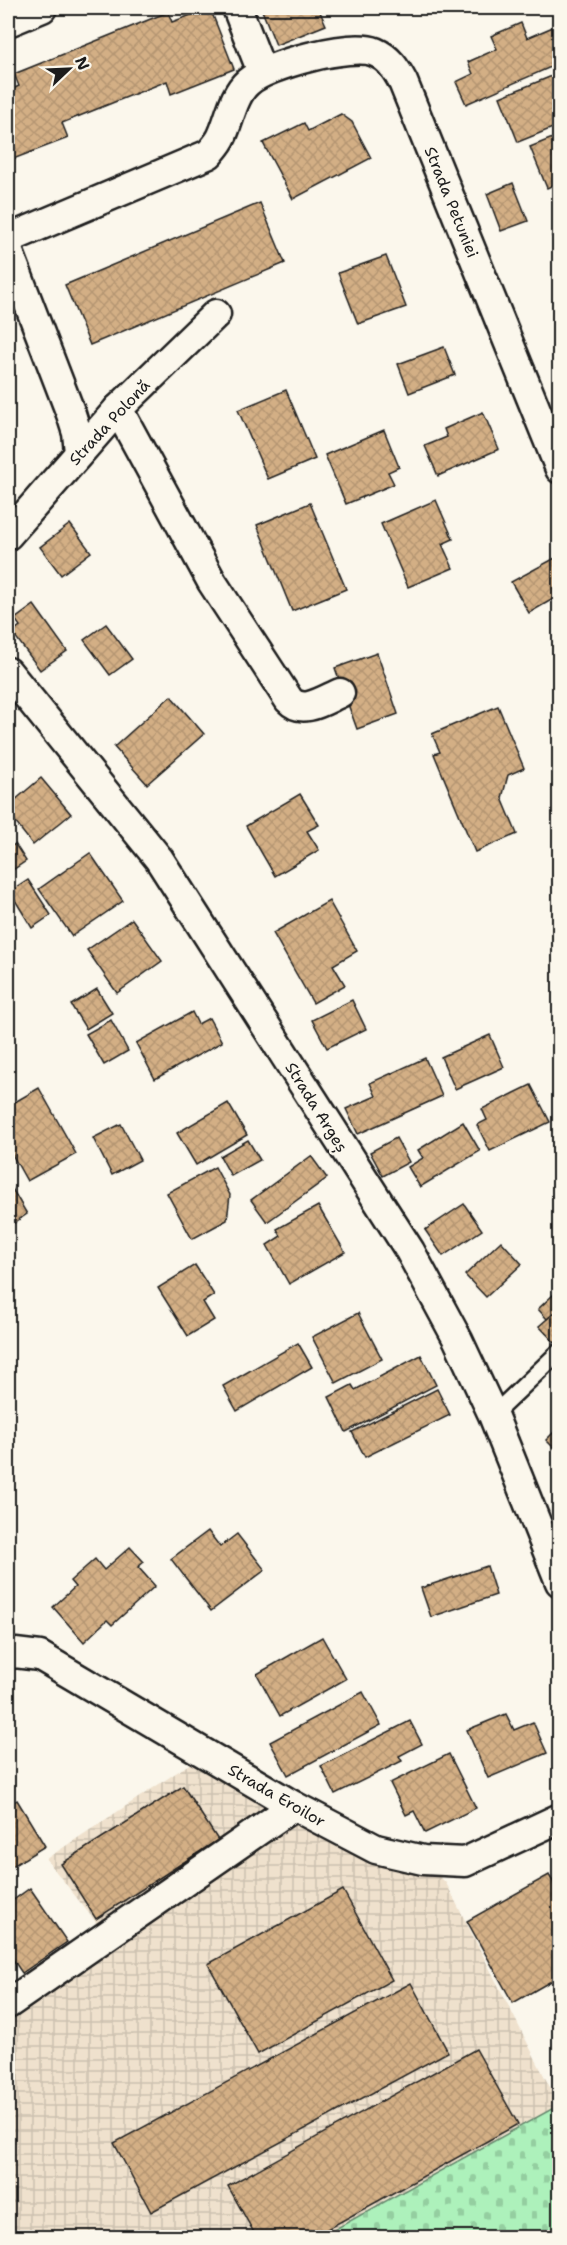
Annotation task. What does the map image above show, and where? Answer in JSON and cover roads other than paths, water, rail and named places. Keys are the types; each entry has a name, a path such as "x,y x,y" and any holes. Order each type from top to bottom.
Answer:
{"street":[{"path":"8,22 42,8"},
{"path":"8,239 209,154 221,139 242,89 247,82 262,72 237,8"},
{"name":"Strada Petuniei","path":"262,72 306,58 358,48 374,51 396,68 560,470"},
{"path":"8,250 71,414 80,452"},
{"name":"Strada Polonă","path":"8,535 117,409 216,314"},
{"path":"117,409 212,582 288,700 302,708 340,693"},
{"name":"Strada Argeș","path":"8,672 159,858 410,1251 458,1340 493,1415 560,1582"},
{"name":"Strada Eroilor","path":"8,1655 15,1653 39,1656 294,1806 376,1849 423,1860 465,1862 560,1818"},
{"path":"8,2004 294,1806"}],"lane":[{"path":"493,1415 560,1351"}]}
